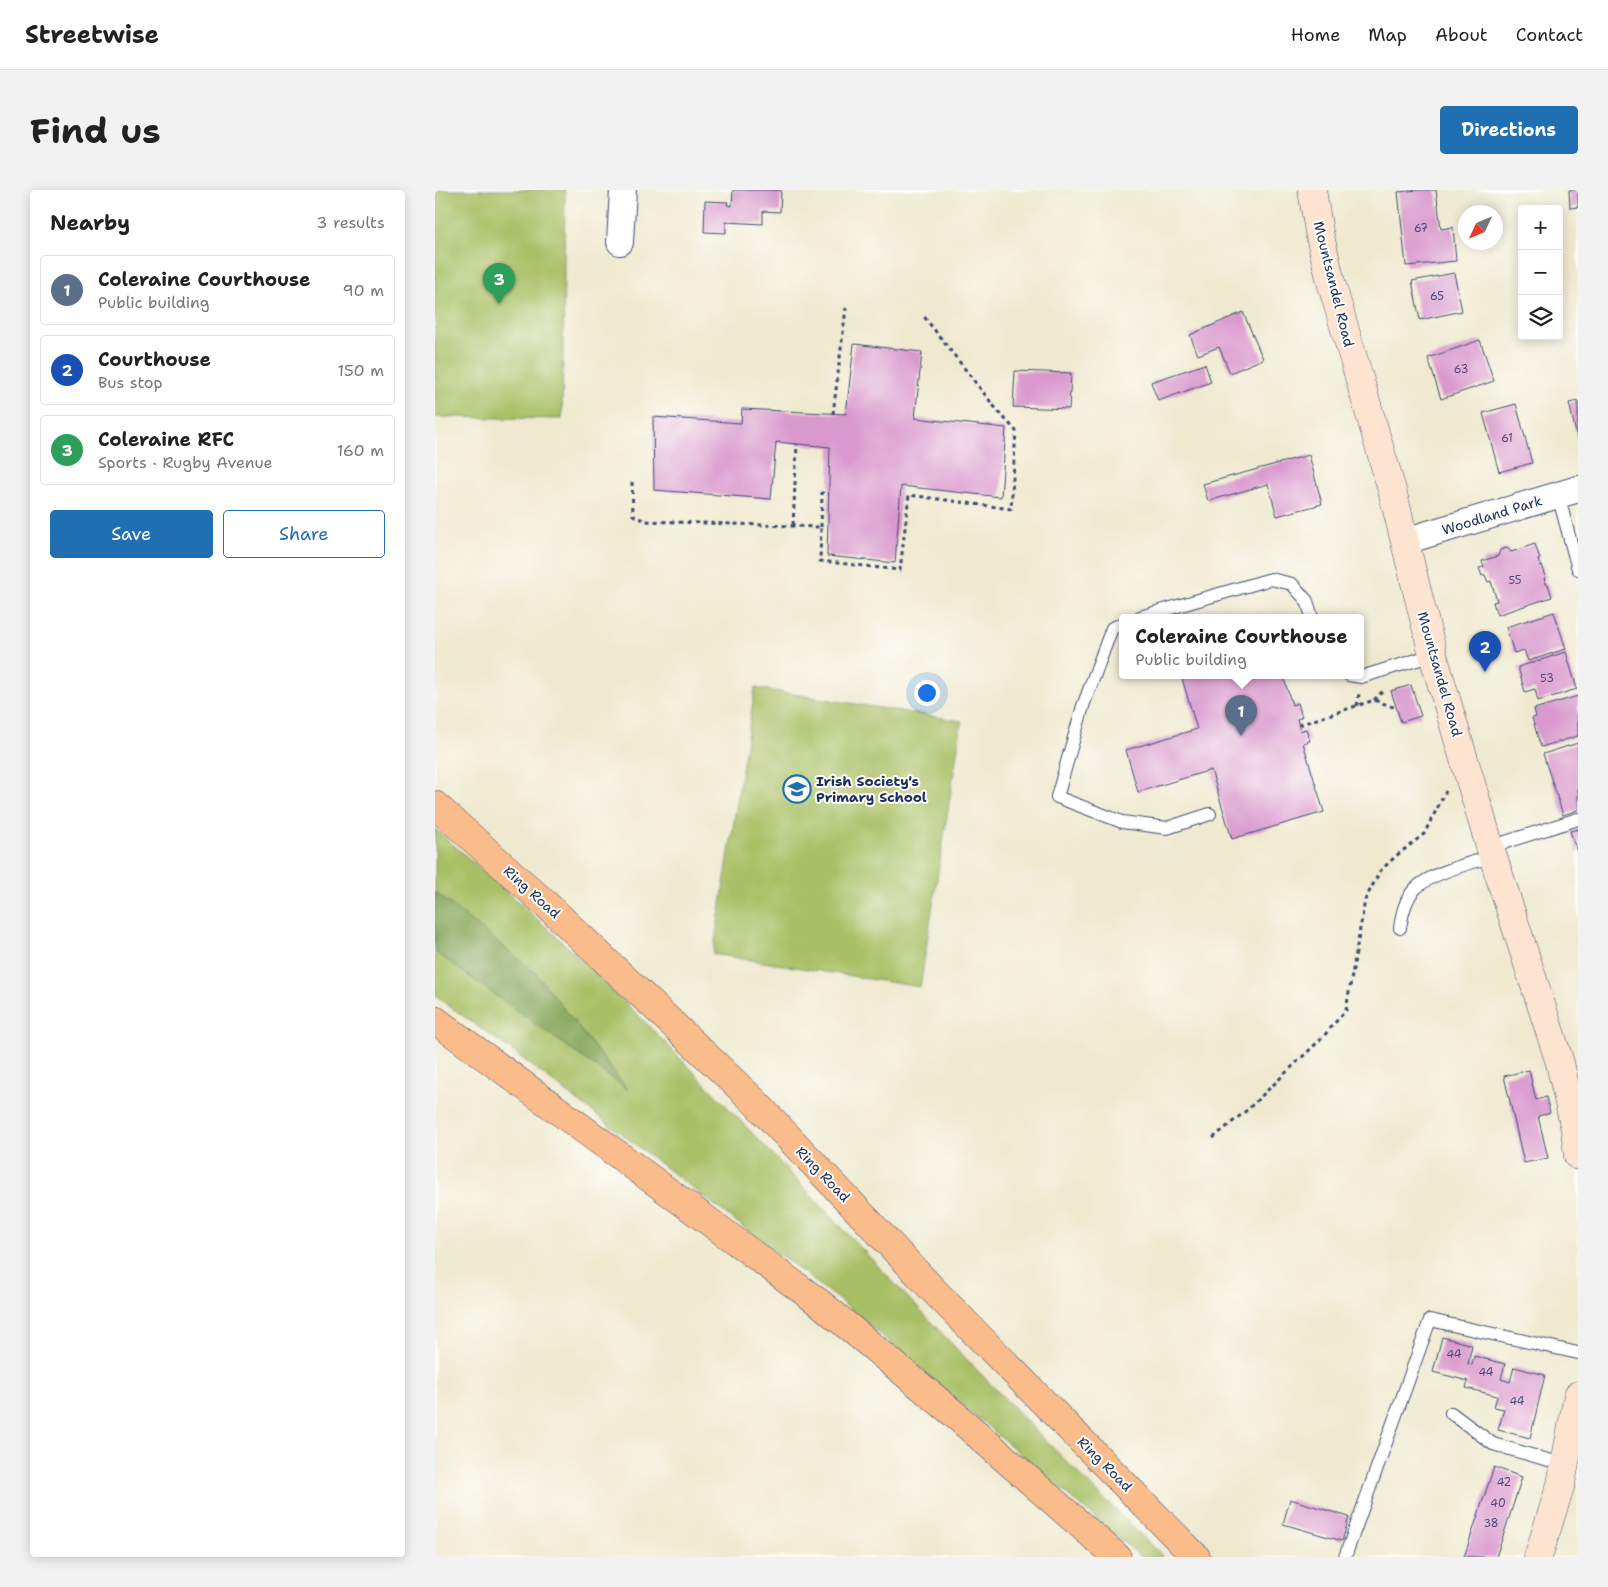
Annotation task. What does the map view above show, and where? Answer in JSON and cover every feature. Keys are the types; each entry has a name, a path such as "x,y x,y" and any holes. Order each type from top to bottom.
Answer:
{"highway":[{"name":"Ring Road","path":"435,806 548,906 754,1101 939,1296 1196,1557"},
{"path":"435,1020 821,1304 954,1414 1117,1557"}],"street":[{"path":"620,242 623,190"},
{"name":"Mountsandel Road","path":"1312,190 1319,232 1331,282 1392,490 1433,655 1491,851 1560,1063 1575,1130 1578,1156"},
{"name":"Woodland Park","path":"1405,541 1568,492"},
{"path":"1538,1557 1561,1484 1578,1395"}],"lane":[{"path":"1568,492 1578,569"},
{"path":"1150,614 1271,578 1291,584 1307,601 1311,614"},
{"path":"1119,625 1112,628 1083,706 1057,797 1122,822 1167,828 1210,814"},
{"path":"1364,676 1433,655"},
{"path":"1400,928 1407,899 1415,888 1432,877 1491,851 1578,818"},
{"path":"1345,1557 1430,1320 1578,1353"},
{"path":"1451,1413 1493,1444 1565,1465"}],"path":[{"path":"833,414 846,308"},
{"path":"829,494 822,493 820,562 900,570 909,495 1011,509 1016,431 997,410 922,314"},
{"path":"835,336 842,336"},
{"path":"793,525 797,444"},
{"path":"632,482 633,515 645,521 821,527"},
{"path":"1299,725 1374,700 1396,708"},
{"path":"1213,1138 1247,1110 1322,1038 1345,1010 1365,900 1380,871 1425,834 1443,795 1465,765"}],"green space":[{"path":"435,190 565,190 562,419 435,417"},
{"path":"755,688 962,721 920,987 713,954"},
{"path":"435,829 542,923 620,997 1031,1426 1164,1557 1141,1557 847,1306 510,1049 435,996"},
{"path":"435,892 535,972 628,1090 435,952"}],"building":[{"path":"733,190 781,190 780,212 763,211 763,224 726,222 726,233 704,232 705,201 728,202 727,205 732,206"},
{"path":"1436,190 1441,229 1453,227 1456,261 1406,266 1398,192"},
{"path":"1569,190 1578,190 1578,207 1570,208"},
{"path":"1454,273 1462,311 1420,320 1412,281"},
{"path":"1243,312 1263,359 1230,373 1219,347 1198,355 1190,335"},
{"path":"1480,340 1494,381 1441,399 1428,358"},
{"path":"854,344 922,352 915,418 1006,428 1001,497 901,486 895,563 827,556 830,447 776,442 771,499 654,490 653,417 741,423 742,409 846,414"},
{"path":"1205,364 1211,382 1158,401 1151,382"},
{"path":"1015,371 1071,373 1069,409 1013,407"},
{"path":"1578,401 1578,437 1577,437 1569,403"},
{"path":"1516,404 1532,463 1499,472 1483,413"},
{"path":"1309,455 1322,504 1277,516 1268,484 1208,501 1203,484"},
{"path":"1535,544 1540,559 1538,560 1540,566 1542,565 1546,577 1544,578 1552,597 1497,615 1493,602 1497,601 1491,581 1488,582 1485,575 1482,576 1479,568 1484,567 1482,561 1498,556 1500,550 1507,548 1511,552"},
{"path":"1554,612 1566,649 1528,661 1524,650 1514,653 1506,627"},
{"path":"1566,652 1577,689 1538,701 1535,689 1525,692 1518,667"},
{"path":"1182,679 1284,679 1292,705 1298,703 1302,717 1297,719 1300,731 1306,729 1310,741 1303,743 1324,812 1232,839 1211,770 1138,792 1126,750 1197,729"},
{"path":"1411,685 1421,716 1401,722 1391,691"},
{"path":"1578,696 1578,736 1541,747 1532,718 1536,717 1534,709"},
{"path":"1578,743 1578,810 1563,815 1543,754"},
{"path":"1578,829 1578,855 1570,831"},
{"path":"1529,1070 1536,1100 1546,1097 1550,1113 1538,1116 1548,1158 1524,1163 1504,1076"},
{"path":"1442,1337 1472,1345 1468,1364 1472,1365 1474,1356 1505,1364 1501,1379 1510,1382 1514,1367 1545,1375 1530,1438 1498,1430 1504,1409 1494,1407 1497,1396 1466,1388 1468,1381 1433,1372"},
{"path":"1494,1467 1522,1477 1496,1557 1464,1557"},
{"path":"1290,1499 1349,1517 1342,1541 1283,1524"}],"place":[{"name":"Coleraine RFC","path":"499,304"},
{"name":"Courthouse","path":"1485,672"},
{"name":"Coleraine Courthouse","path":"1241,736"},
{"name":"Irish Society's Primary School","path":"797,789"}]}
